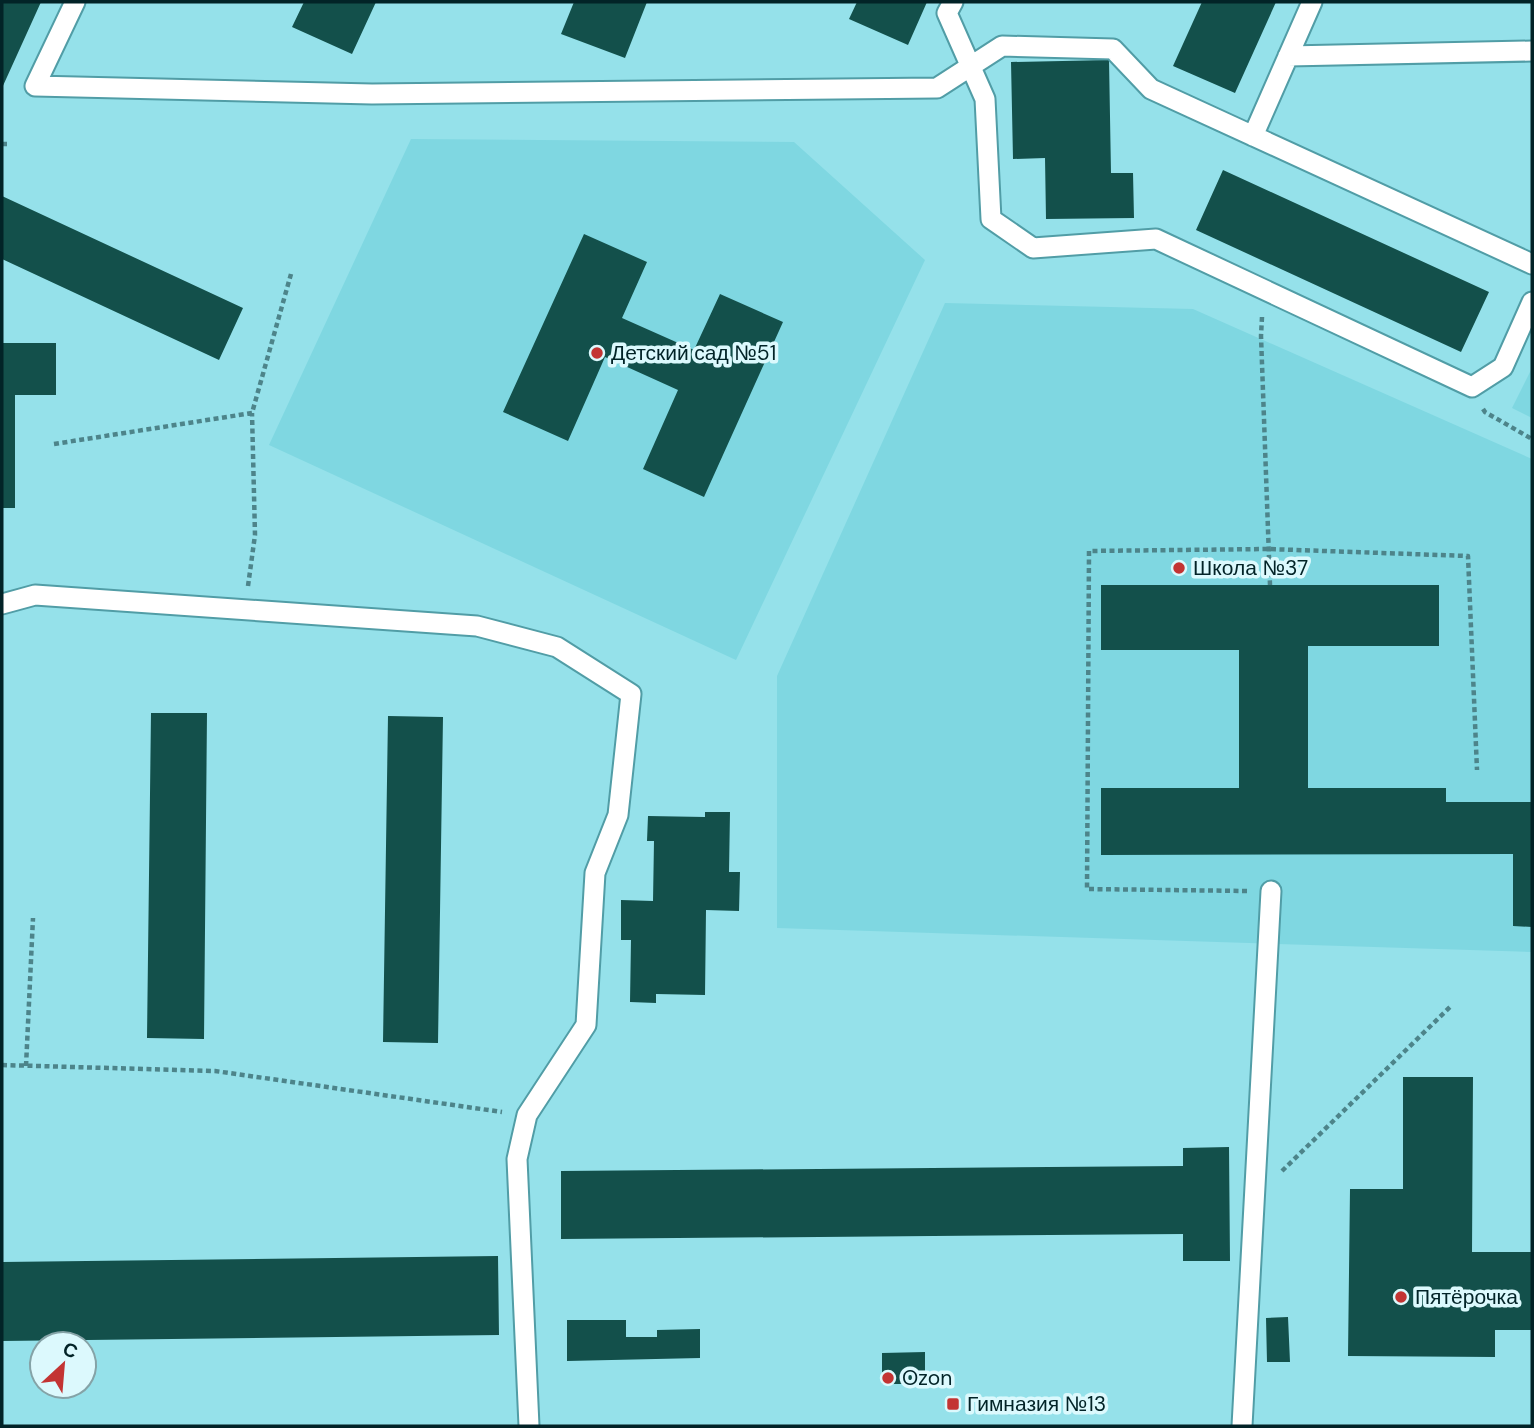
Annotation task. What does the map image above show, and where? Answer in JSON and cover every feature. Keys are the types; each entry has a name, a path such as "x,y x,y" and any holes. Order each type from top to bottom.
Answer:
{"lane":[{"path":"75,2 35,86 372,94 936,88 1002,46 1113,49 1151,89 1532,264"},
{"path":"953,2 947,13 985,99 991,219 1034,248 1156,239 1472,387 1503,367 1532,302"},
{"path":"1253,136 1312,2"},
{"path":"1288,56 1532,51"},
{"path":"2,604 35,595 477,626 557,648 631,694 618,815 595,873 586,1025 527,1115 517,1159 529,1426"},
{"path":"1242,1426 1271,891"}],"path":[{"path":"245,611 255,535 252,413 291,274"},
{"path":"1264,290 1261,337 1270,585"},
{"path":"1472,387 1485,412 1532,439"},
{"path":"54,444 252,413"},
{"path":"1271,891 1087,889 1089,551 1268,549 1468,556 1476,770"},
{"path":"26,1066 33,918"},
{"path":"1254,1199 1450,1007"},
{"path":"2,1065 215,1071 527,1115"}],"shaded area":[{"name":"Детский сад №51","path":"411,139 794,142 925,260 736,660 269,445"},
{"name":"Школа №37","path":"945,303 1193,309 1532,459 1532,952 777,928 777,676"},
{"path":"1532,368 1532,418 1512,408"}],"building":[{"path":"2,2 41,2 2,88"},
{"path":"304,2 376,2 352,54 292,27"},
{"path":"574,2 647,2 625,58 561,34"},
{"path":"857,2 927,2 908,45 849,19"},
{"path":"1202,2 1276,2 1235,93 1173,66"},
{"path":"1109,60 1111,173 1133,173 1134,218 1046,219 1045,158 1013,159 1011,62"},
{"path":"1223,170 1489,292 1461,352 1196,230"},
{"path":"2,196 243,308 219,360 2,259"},
{"name":"Детский сад №51","path":"584,234 647,262 622,318 694,350 720,294 783,322 704,497 643,469 678,390 605,357 568,441 503,412"},
{"path":"2,343 56,343 56,395 15,395 15,508 2,508"},
{"path":"1101,585 1439,585 1439,646 1308,646 1308,788 1446,788 1446,802 1532,802 1532,927 1513,926 1513,854 1101,855 1101,788 1239,788 1239,650 1101,650"},
{"path":"151,713 207,713 204,1039 147,1038"},
{"path":"388,716 443,717 438,1043 383,1042"},
{"path":"705,812 730,812 729,872 740,872 739,911 706,910 705,995 656,994 656,1003 630,1002 631,940 621,940 621,900 653,901 654,841 647,841 648,816 705,817"},
{"path":"1403,1077 1473,1077 1472,1252 1532,1252 1532,1330 1495,1330 1495,1357 1348,1356 1350,1189 1403,1189"},
{"path":"1229,1147 1230,1261 1183,1261 1183,1234 561,1239 561,1171 1183,1166 1183,1148"},
{"path":"498,1256 499,1335 98,1340 98,1330 28,1330 28,1341 2,1341 2,1262"},
{"path":"1288,1317 1290,1362 1267,1362 1266,1318"},
{"path":"567,1320 626,1320 626,1337 657,1337 657,1330 700,1329 700,1358 567,1361"},
{"path":"925,1352 925,1384 882,1384 882,1353"}],"place":[{"name":"Детский сад №51","path":"597,353"},
{"name":"Школа №37","path":"1179,568"},
{"name":"Пятёрочка","path":"1401,1297"},
{"name":"Ozon","path":"888,1378"},
{"name":"Гимназия №13","path":"953,1404"}]}
